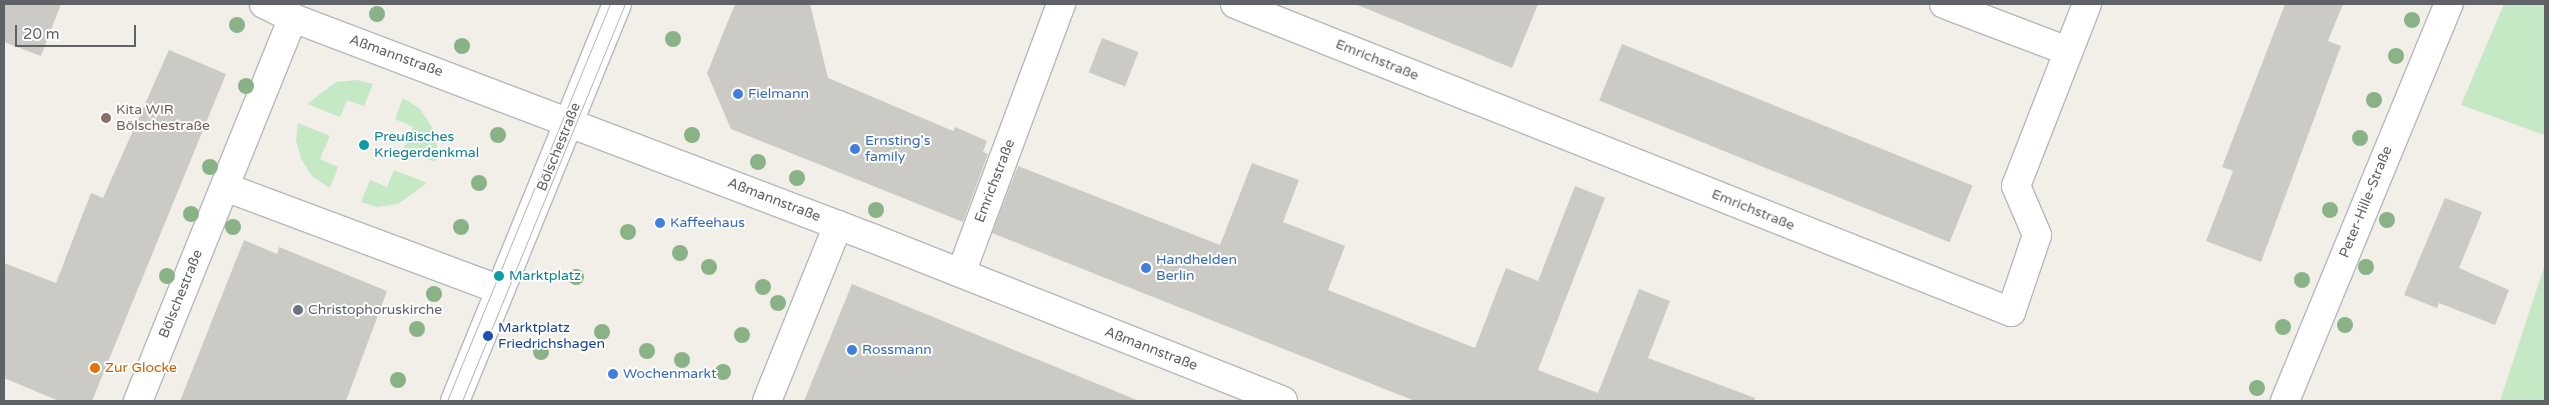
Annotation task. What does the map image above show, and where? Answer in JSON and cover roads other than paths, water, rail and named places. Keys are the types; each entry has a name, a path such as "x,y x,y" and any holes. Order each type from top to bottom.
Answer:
{"street":[{"name":"Aßmannstraße","path":"264,4 293,18 838,225 1283,401"},
{"name":"Bölschestraße","path":"455,401 617,4"},
{"name":"Emrichstraße","path":"961,273 1061,4"},
{"name":"Emrichstraße","path":"1235,4 2011,312 2037,235 2016,186 2087,4"},
{"path":"1944,4 2068,51"},
{"name":"Peter-Hille-Straße","path":"2285,401 2449,4"},
{"name":"Bölschestraße","path":"138,401 293,18"},
{"path":"225,187 500,290"},
{"path":"767,401 838,225"}],"tram line":[{"path":"447,401 610,4"},
{"path":"462,401 625,4"}],"place":[{"name":"Fielmann","path":"738,94"},
{"name":"Kita WIR Bölschestraße","path":"106,118"},
{"name":"Preußisches Kriegerdenkmal","path":"364,145"},
{"name":"Ernsting's family","path":"855,149"},
{"name":"Kaffeehaus","path":"660,223"},
{"name":"Handhelden Berlin","path":"1146,268"},
{"name":"Marktplatz","path":"499,276"},
{"name":"Christophoruskirche","path":"298,310"},
{"name":"Marktplatz Friedrichshagen","path":"488,336"},
{"name":"Rossmann","path":"852,350"},
{"name":"Zur Glocke","path":"95,368"},
{"name":"Wochenmarkt","path":"613,374"}]}
